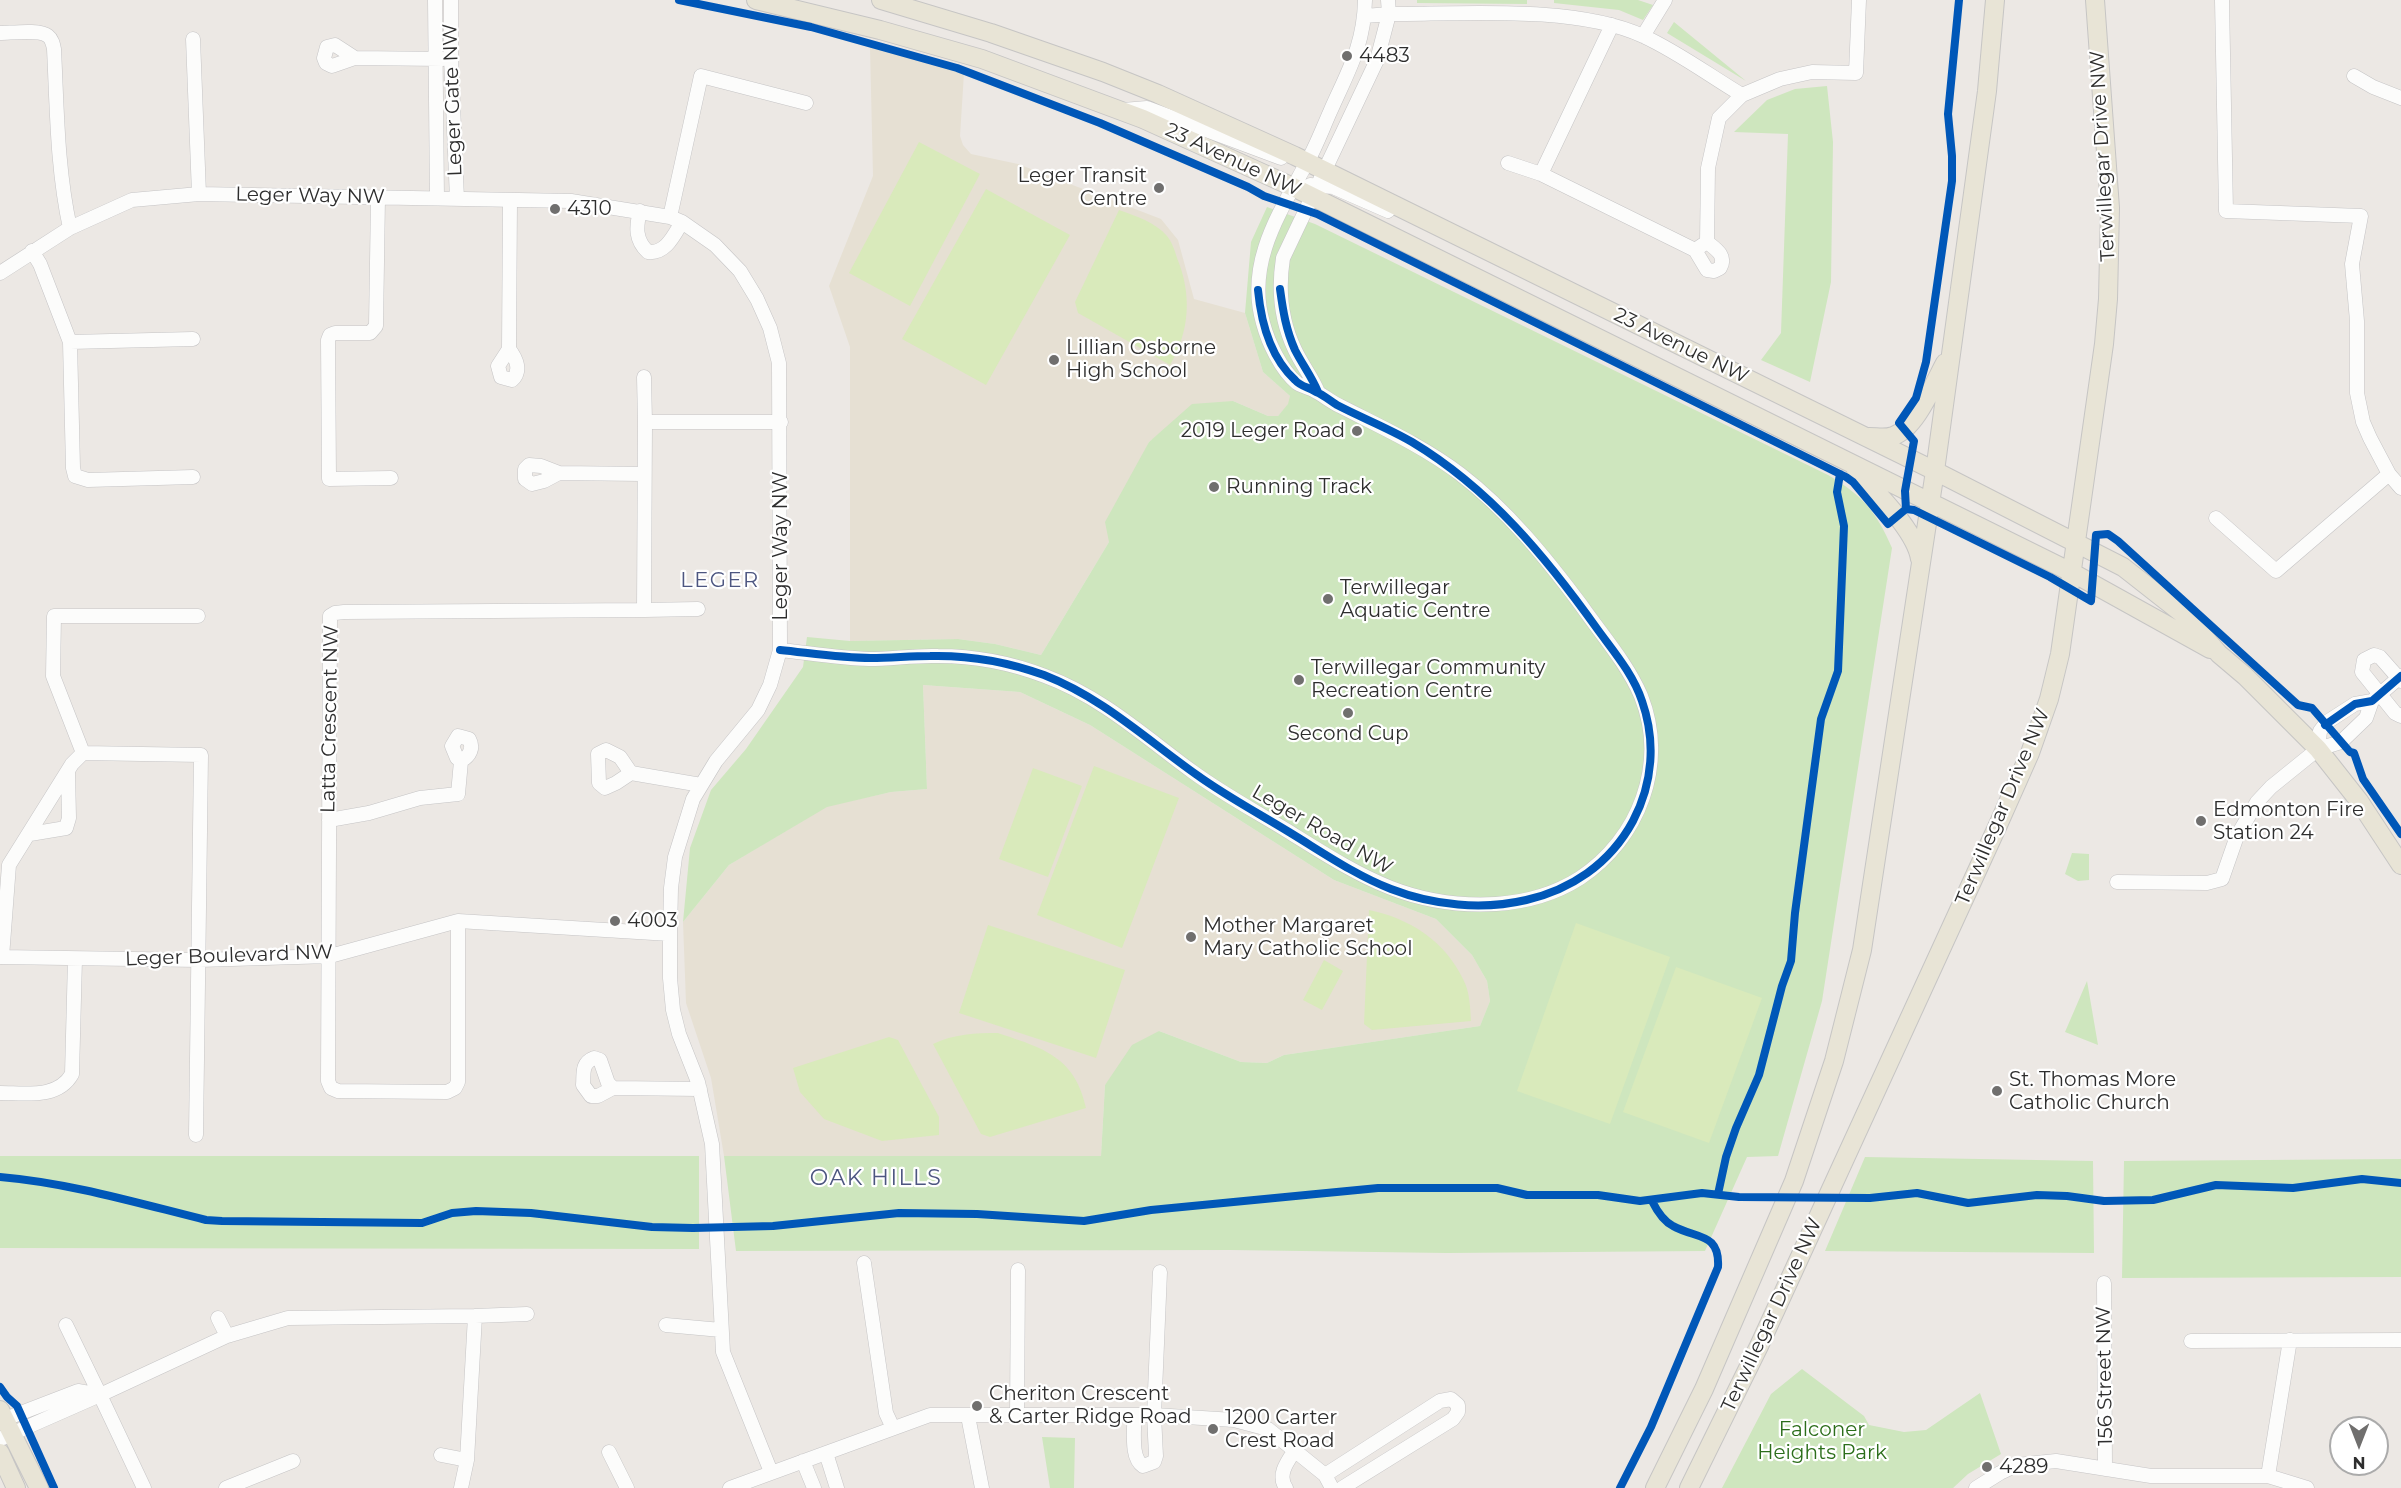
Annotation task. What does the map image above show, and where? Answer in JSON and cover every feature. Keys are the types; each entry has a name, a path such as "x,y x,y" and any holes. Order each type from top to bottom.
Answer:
{"main road":[{"name":"23 Avenue NW","path":"756,0 880,30 982,59 1120,110 1293,187 1319,184 1507,260 2077,542 2147,584 2188,618 2219,654"},
{"name":"23 Avenue NW","path":"881,0 1001,36 1103,72 1158,94 1306,164 1319,184 1849,463 2073,573 2219,654"},
{"name":"Terwillegar Drive NW","path":"1655,1488 1704,1389 1794,1181 1834,1061 1862,950 1935,471 1987,90 1995,0"},
{"name":"Terwillegar Drive NW","path":"1689,1488 1764,1336 2030,753 2054,682 2073,573 2108,299 2110,208 2095,0"},
{"path":"1864,437 1887,438 1905,430 1917,414 1951,352"},
{"path":"1849,463 1911,535 1918,548 1921,568"},
{"path":"2219,654 2251,681 2319,749 2359,801 2401,865"},
{"path":"3,1425 39,1488"},
{"path":"0,1453 16,1488"}],"street":[{"name":"Leger Gate NW","path":"435,0 437,198"},
{"name":"Leger Gate NW","path":"451,0 457,199"},
{"name":"Leger Road NW","path":"780,650 868,658 933,656 976,658 1014,666 1050,678 1114,711 1197,775 1335,860 1370,880 1406,894 1445,903 1487,904 1528,900 1567,887 1600,865 1613,852 1641,806 1651,758 1649,727 1641,697 1627,669 1564,582 1507,516 1460,474 1412,442 1334,403 1318,392 1298,384 1276,354 1261,318 1258,290 1261,257 1268,236 1306,164 1356,57 1364,25 1365,0"},
{"path":"1643,36 1665,0"},
{"path":"1508,163 1541,174 1701,246 1708,168 1719,118 1742,95 1780,79 1812,72 1856,73 1859,0"},
{"path":"2222,0 2226,211 2361,216 2352,264 2357,321 2357,393 2363,422 2389,474 2401,488"},
{"path":"1365,16 1388,7 1540,7 1612,25 1643,36 1742,95"},
{"path":"1318,392 1296,351 1286,326 1280,290 1283,258 1377,60 1388,7"},
{"path":"1541,174 1612,25"},
{"path":"0,33 40,33 47,34 51,39 54,49 64,201 70,228"},
{"path":"193,39 198,194"},
{"path":"355,58 451,58"},
{"path":"640,211 636,227 642,246 648,252 661,250 671,241 676,220 701,76 807,103"},
{"path":"2354,76 2373,87 2401,98"},
{"path":"1120,110 1146,108 1306,164"},
{"name":"Leger Way NW","path":"0,273 70,228 132,200 198,194 571,201 640,211 676,220 715,245 740,271 757,298 770,328 779,363 780,650 770,685 758,710 716,761 685,820 675,857 671,888 670,978 673,1010 679,1035 700,1089 712,1144 723,1352 771,1472"},
{"path":"378,198 376,326 370,333 335,333 328,340 330,479 391,478"},
{"path":"509,349 510,201"},
{"path":"32,251 40,264 70,342 75,476 88,480 193,477"},
{"path":"70,342 193,339"},
{"path":"644,377 644,610"},
{"path":"645,422 781,422"},
{"path":"559,473 643,474"},
{"path":"2216,518 2276,571 2389,474"},
{"name":"Latta Crescent NW","path":"458,921 458,1082 455,1088 447,1092 338,1091 331,1088 328,1081 330,616 335,613 698,609"},
{"path":"83,753 53,676 54,616 198,616"},
{"path":"2117,882 2207,883 2222,879 2237,836 2257,802 2284,775 2319,749 2341,742 2366,718 2376,698 2400,678 2380,657 2374,655 2368,657 2364,660 2362,672 2376,698 2401,716"},
{"path":"2319,749 2320,731 2327,722 2355,704 2376,698"},
{"path":"1,957 5,861 30,834 68,772 83,753"},
{"path":"83,753 201,755 196,1135"},
{"path":"329,820 369,813 420,798 458,794 461,761"},
{"path":"30,834 66,828 69,818 68,772"},
{"path":"631,772 701,786"},
{"name":"Leger Boulevard NW","path":"1,957 198,960 330,956 458,921 670,934"},
{"path":"0,1093 48,1092 66,1084 72,1074 75,959"},
{"path":"613,1088 700,1089"},
{"path":"864,1263 886,1413 893,1428"},
{"path":"1017,1416 1018,1270"},
{"path":"1134,1416 1135,1455 1138,1463 1143,1466 1154,1462 1155,1456 1154,1415 1160,1272"},
{"name":"156 Street NW","path":"2104,1283 2105,1469"},
{"path":"3,1425 78,1391 100,1395 227,1336 288,1318 527,1314"},
{"path":"461,1488 467,1460 475,1316"},
{"path":"218,1318 227,1336"},
{"path":"66,1325 144,1488"},
{"path":"666,1325 721,1330"},
{"path":"2268,1476 2290,1340"},
{"path":"2191,1341 2401,1340"},
{"path":"1325,1474 1440,1401 1451,1399 1458,1405 1458,1412 1453,1419 1342,1488"},
{"path":"730,1488 930,1415 1154,1415 1234,1420 1268,1429 1325,1474 1332,1488"},
{"path":"968,1416 982,1488"},
{"path":"1286,1488 1282,1476 1284,1467 1294,1450"},
{"path":"609,1452 627,1488"},
{"path":"826,1453 837,1488"},
{"path":"441,1455 467,1460"},
{"path":"226,1488 293,1461"},
{"path":"804,1461 814,1488"},
{"path":"1976,1488 2000,1473 2032,1462 2056,1461 2185,1482 2268,1476 2307,1488"}],"shaded area":[{"name":"Lillian Osborne High School","path":"870,47 964,73 960,136 963,145 971,154 1018,164 1161,219 1178,240 1194,299 1245,313 1263,372 1290,396 1289,404 1278,416 1268,416 1233,401 1162,432 1149,442 1109,542 1041,655 995,644 958,639 850,641 850,347 829,286 873,176"},
{"name":"Mother Margaret Mary Catholic School","path":"923,685 1020,692 1090,725 1334,880 1436,919 1472,955 1487,981 1490,1001 1480,1026 1284,1055 1267,1063 1241,1062 1159,1031 1105,1085 1101,1156 724,1156 711,1078 686,1003 683,922 729,865 827,806 891,792 927,789"}],"green space":[{"path":"1417,0 1527,0 1527,4 1417,3"},
{"path":"1554,0 1638,0 1653,5 1643,20 1619,10 1554,3"},
{"path":"1674,22 1746,81 1667,33"},
{"path":"1827,86 1833,142 1831,282 1810,382 1761,360 1781,333 1788,134 1734,132 1767,100 1795,89"},
{"path":"919,142 980,174 910,306 849,273"},
{"path":"986,189 1070,235 986,385 902,339"},
{"path":"1267,207 1315,224 1828,475 1851,490 1874,514 1880,524 1892,548 1822,1001 1778,1156 1747,1157 1705,1251 1447,1253 1230,1250 736,1251 724,1156 1101,1156 1105,1085 1132,1045 1159,1031 1241,1062 1267,1063 1284,1055 1480,1026 1490,1001 1487,981 1472,955 1436,919 1334,880 1090,725 1020,692 923,685 927,789 891,792 827,807 729,865 683,922 690,848 711,790 746,749 803,667 807,637 850,641 958,639 995,644 1041,655 1109,542 1105,522 1149,442 1192,404 1233,401 1268,416 1278,416 1288,404 1290,396 1263,372 1245,313 1251,242"},
{"path":"1119,210 1145,220 1162,231 1172,244 1182,272 1187,312 1182,339 1170,365 1078,313 1075,302"},
{"path":"1094,766 1179,798 1122,948 1037,915"},
{"path":"1033,768 1082,786 1048,877 999,859"},
{"path":"2072,853 2089,854 2089,880 2078,881 2065,874"},
{"path":"1369,910 1412,925 1446,953 1467,989 1471,1021 1372,1030 1364,1024"},
{"path":"1576,923 1670,957 1610,1124 1517,1091"},
{"path":"988,925 1125,970 1096,1058 959,1013"},
{"path":"1324,960 1343,971 1322,1010 1303,1000"},
{"path":"1676,967 1762,998 1709,1143 1623,1112"},
{"path":"2087,981 2098,1045 2065,1032"},
{"path":"998,1033 1042,1050 1065,1065 1081,1090 1086,1108 990,1137 981,1134 933,1044 957,1036"},
{"path":"889,1037 898,1040 939,1117 939,1135 882,1141 824,1119 800,1092 793,1068"},
{"path":"0,1156 699,1156 699,1249 0,1248"},
{"path":"1865,1157 2093,1161 2094,1253 1825,1251"},
{"path":"2401,1159 2401,1277 2122,1278 2124,1161"},
{"name":"Falconer Heights Park","path":"1802,1369 1864,1416 1869,1425 1904,1432 1926,1430 1980,1393 2001,1454 1968,1474 1953,1488 1722,1488 1771,1394"},
{"path":"1042,1437 1075,1438 1074,1488 1050,1488"}],"cycle path":[{"path":"679,0 811,27 957,68 1100,123 1264,196 1317,214 1846,477 1853,482 1888,524 1906,509 1914,510 2050,577 2091,601 2096,535 2108,534 2298,705 2312,708 2350,752 2354,753 2363,779 2401,834"},
{"path":"1906,509 1905,491 1914,441 1899,423 1916,398 1926,362 1952,181 1948,114 1959,0"},
{"path":"1280,289 1285,320 1292,343 1318,392"},
{"path":"780,650 860,658 930,656 973,658 1016,666 1044,675 1086,695 1105,707 1208,783 1339,863 1391,889 1424,899 1458,905 1493,905 1526,900 1558,889 1587,873 1613,850 1633,821 1645,792 1651,747 1646,716 1634,682 1617,655 1558,576 1515,526 1467,481 1412,442 1337,405 1300,384 1286,371 1268,338 1258,290"},
{"path":"1718,1194 1726,1157 1759,1075 1782,986 1791,961 1795,913 1821,719 1838,671 1844,526 1837,492 1840,474"},
{"path":"2325,725 2355,704 2372,701 2401,676"},
{"path":"0,1177 78,1189 206,1220 422,1223 452,1213 476,1211 531,1213 652,1227 693,1228 773,1226 899,1213 977,1214 1084,1221 1151,1210 1378,1188 1497,1188 1527,1195 1598,1195 1640,1201 1702,1193 1739,1197 1870,1198 1917,1193 1968,1203 2037,1195 2104,1201 2153,1200 2216,1185 2293,1188 2362,1179 2401,1183"},
{"path":"1620,1488 1651,1427 1718,1267 1718,1256 1711,1242 1669,1224 1652,1201"},
{"path":"0,1387 17,1406 54,1488"}],"place":[{"name":"4483","path":"1347,56"},
{"name":"Leger Transit Centre","path":"1159,188"},
{"name":"4310","path":"555,209"},
{"name":"Lillian Osborne High School","path":"1054,360"},
{"name":"2019 Leger Road","path":"1357,431"},
{"name":"Running Track","path":"1214,487"},
{"name":"Terwillegar Aquatic Centre","path":"1328,599"},
{"name":"Terwillegar Community Recreation Centre","path":"1299,680"},
{"name":"Second Cup","path":"1348,713"},
{"name":"Edmonton Fire Station 24","path":"2201,821"},
{"name":"4003","path":"615,921"},
{"name":"Mother Margaret Mary Catholic School","path":"1191,937"},
{"name":"St. Thomas More Catholic Church","path":"1997,1091"},
{"name":"Cheriton Crescent & Carter Ridge Road","path":"977,1406"},
{"name":"1200 Carter Crest Road","path":"1213,1429"},
{"name":"4289","path":"1987,1467"}],"district":[{"name":"LEGER","path":"720,581"},
{"name":"OAK HILLS","path":"876,1179"}]}
